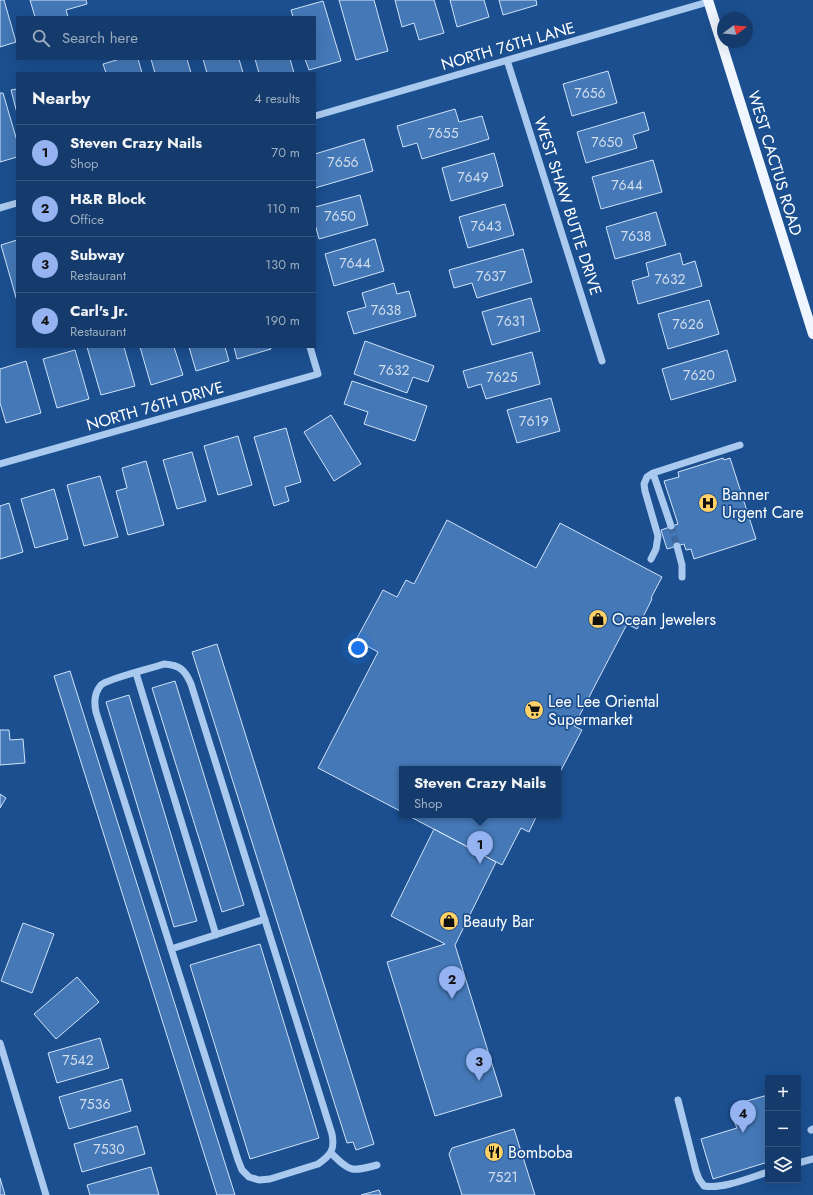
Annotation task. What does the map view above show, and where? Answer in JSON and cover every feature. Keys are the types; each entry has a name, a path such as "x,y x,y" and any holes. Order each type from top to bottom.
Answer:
{"main road":[{"name":"WEST CACTUS ROAD","path":"708,1 813,334"}],"street":[{"name":"NORTH 76TH LANE","path":"316,116 708,1"},
{"name":"WEST SHAW BUTTE DRIVE","path":"507,60 602,361"},
{"path":"0,208 16,203"},
{"name":"NORTH 76TH DRIVE","path":"0,464 318,374 310,348"},
{"path":"651,559 656,549 658,536 645,491 644,484 647,477 653,473 740,445"},
{"path":"653,473 671,526"},
{"path":"677,546 682,565 682,577"},
{"path":"164,664 173,665 181,668 191,684 332,1134 334,1143 331,1153 318,1164 270,1179 259,1180 249,1177 242,1170 238,1160 94,703 96,694 102,684 136,673 164,664"},
{"path":"136,673 216,935"},
{"path":"171,949 265,920"},
{"path":"0,1043 46,1195"},
{"path":"678,1100 696,1171 699,1180 704,1186 722,1186 765,1173"},
{"path":"331,1153 342,1164 350,1169 358,1170 377,1165"},
{"path":"801,1162 813,1159"}],"building":[{"path":"0,0 4,0 16,42 0,47"},
{"path":"30,0 86,0 87,4 66,10 68,16 35,16"},
{"path":"339,0 374,0 388,51 356,60"},
{"path":"395,0 434,0 444,33 419,40 414,23 402,27"},
{"path":"450,0 484,0 489,17 457,27"},
{"path":"499,0 536,0 537,5 503,15"},
{"path":"323,1 341,61 309,70 305,60 316,60 316,16 293,16 291,10"},
{"path":"117,60 138,60 142,72 106,72 103,64"},
{"path":"151,60 187,60 191,72 155,72"},
{"path":"203,60 239,60 243,72 207,72"},
{"path":"255,60 290,60 294,72 259,72"},
{"path":"608,71 617,103 572,116 563,84"},
{"path":"16,89 16,109 11,90"},
{"path":"0,93 3,93 16,138 16,157 0,162"},
{"path":"455,109 459,122 482,116 489,139 422,159 417,143 403,147 397,126"},
{"path":"644,112 649,130 633,135 637,148 586,163 577,132"},
{"path":"364,139 373,171 316,188 316,154"},
{"path":"494,153 503,186 451,201 442,168"},
{"path":"653,160 662,192 601,209 592,177"},
{"path":"360,195 368,225 319,239 316,228 316,207"},
{"path":"505,204 514,235 468,248 459,217"},
{"path":"656,212 666,245 615,259 606,227"},
{"path":"375,239 384,271 334,286 325,254"},
{"path":"16,240 16,298 1,245"},
{"path":"523,249 532,282 477,298 472,283 454,288 449,270"},
{"path":"680,253 683,265 695,261 702,286 638,304 632,281 649,276 646,263"},
{"path":"394,283 397,294 409,291 416,316 354,334 347,312 366,307 362,293"},
{"path":"531,298 540,331 492,345 482,312"},
{"path":"709,300 719,334 668,349 658,314"},
{"path":"365,341 434,366 428,382 413,377 407,393 354,374"},
{"path":"87,348 124,348 135,386 101,395"},
{"path":"140,348 174,348 183,375 151,385"},
{"path":"189,348 225,348 229,361 196,371"},
{"path":"234,348 271,349 237,359"},
{"path":"75,350 89,399 57,408 43,359"},
{"path":"727,350 736,381 671,400 662,369"},
{"path":"532,352 540,384 486,399 481,384 468,388 463,371"},
{"path":"26,361 41,413 6,423 0,403 0,369"},
{"path":"352,381 427,406 415,441 364,424 368,412 344,404"},
{"path":"551,398 560,431 517,443 507,410"},
{"path":"331,415 361,464 334,481 304,432"},
{"path":"286,428 301,482 285,487 289,501 274,506 254,437"},
{"path":"238,436 252,485 218,495 204,446"},
{"path":"192,452 206,501 177,509 163,460"},
{"name":"Banner Urgent Care","path":"723,458 724,460 730,458 756,539 694,559 691,549 686,550 684,544 667,549 661,530 678,524 664,481 679,477 678,472"},
{"path":"146,461 164,525 128,535 116,491 127,488 122,468"},
{"path":"100,476 118,537 84,546 67,485"},
{"path":"54,489 68,539 35,548 21,499"},
{"path":"9,503 23,552 0,559 0,506"},
{"path":"447,520 536,568 560,523 662,577 637,629 627,624 574,726 582,730 561,770 561,766 399,766 399,810 318,768 378,652 356,640 383,590 397,597 406,580 414,584"},
{"path":"217,644 374,1144 356,1150 353,1142 347,1143 192,652"},
{"path":"70,671 235,1195 217,1195 54,676"},
{"path":"175,681 244,905 222,912 152,688"},
{"path":"129,695 197,921 174,927 106,702"},
{"path":"0,730 9,730 10,740 23,739 25,763 0,765"},
{"path":"0,794 6,798 0,808"},
{"path":"413,818 536,818 529,832 521,828 502,865"},
{"path":"434,829 496,862 455,945 502,1096 435,1116 387,962 445,944 391,916"},
{"path":"23,923 54,934 32,993 1,981"},
{"path":"260,944 319,1138 250,1159 190,965"},
{"path":"77,977 99,1002 56,1039 34,1014"},
{"path":"100,1038 109,1068 57,1083 48,1053"},
{"path":"122,1079 131,1111 69,1129 59,1097"},
{"path":"765,1096 765,1163 713,1179 701,1139 737,1128 735,1123 748,1119 743,1102"},
{"path":"137,1126 145,1154 82,1172 74,1144"},
{"path":"514,1129 535,1195 462,1195 449,1154 452,1148"},
{"path":"151,1167 159,1195 90,1195 87,1185"},
{"path":"0,1178 5,1195 0,1195"},
{"path":"379,1190 381,1195 361,1195"}],"tunnel":[{"path":"671,526 677,546"}],"place":[{"name":"Banner Urgent Care","path":"708,503"},
{"name":"Ocean Jewelers","path":"598,619"},
{"name":"Lee Lee Oriental Supermarket","path":"534,710"},
{"name":"Steven Crazy Nails","path":"480,864"},
{"name":"Beauty Bar","path":"449,921"},
{"name":"H&R Block","path":"452,999"},
{"name":"Subway","path":"479,1081"},
{"name":"Carl's Jr.","path":"743,1133"},
{"name":"Bomboba","path":"494,1152"}]}
